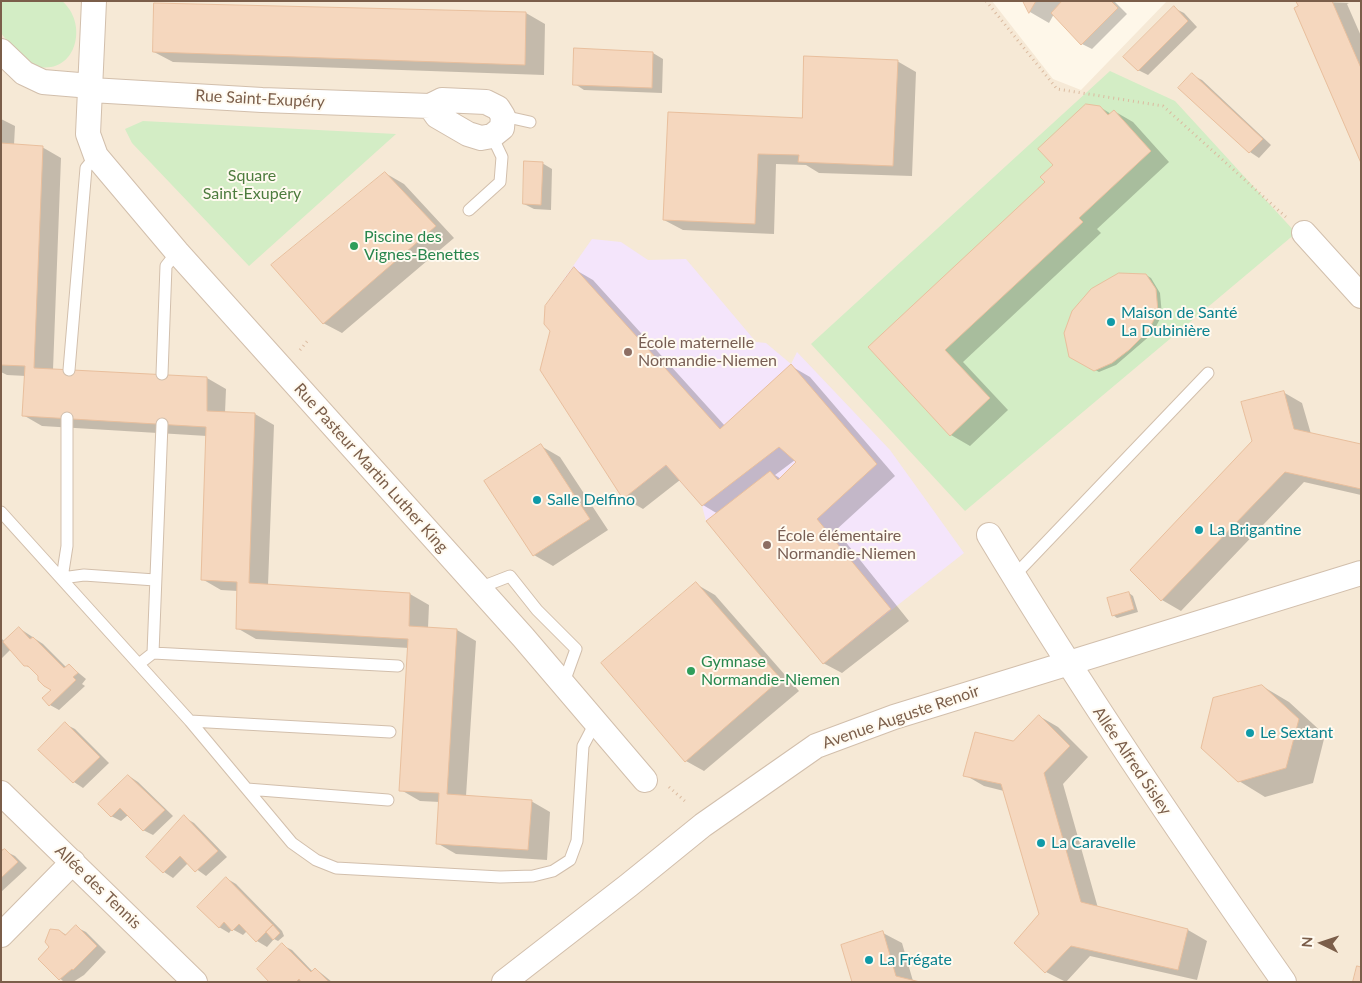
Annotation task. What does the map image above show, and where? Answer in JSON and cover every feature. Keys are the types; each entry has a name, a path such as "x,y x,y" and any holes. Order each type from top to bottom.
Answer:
{"street":[{"path":"94,1 88,134 96,156"},
{"name":"Rue Saint-Exupéry","path":"1,51 24,73 43,82 91,88 262,100 430,106 442,100 486,102 498,108 498,126"},
{"path":"430,106 437,116 468,134 481,138 498,126"},
{"name":"Rue Pasteur Martin Luther King","path":"96,156 178,252 478,588 645,780"},
{"path":"1304,233 1361,296"},
{"name":"Allée Alfred Sisley","path":"989,534 1067,662 1186,842 1284,982"},
{"name":"Avenue Auguste Renoir","path":"504,982 703,825 816,746 894,717 1067,662 1361,573"},
{"name":"Allée des Tennis","path":"1,793 195,982"},
{"path":"1,935 73,862"}],"lane":[{"path":"469,210 500,182 502,157 498,126 530,122"},
{"path":"69,370 86,168 96,156"},
{"path":"162,374 166,266 178,252"},
{"path":"1014,576 1208,373"},
{"path":"62,578 67,546 67,418"},
{"path":"153,653 162,424"},
{"path":"1,512 190,720 292,842 316,860 336,868 490,877 533,876 553,871 570,860 577,841 583,746 595,723"},
{"path":"62,578 84,575 155,580"},
{"path":"478,588 510,576 537,610 576,649 563,685"},
{"path":"139,664 153,653 398,666"},
{"path":"190,720 390,732"},
{"path":"247,789 388,800"}],"path":[{"path":"986,1 1057,89 1163,106 1304,233"},
{"path":"676,792 688,803"}],"shaded area":[{"path":"1,1 992,1 1053,79 1081,90 1167,1 1361,1 1361,982 1,982"},
{"path":"592,239 621,242 648,260 686,259 756,342 766,343 791,364 797,352 890,450 964,553 823,664 706,521 702,506 666,466 623,499 540,370 550,331 544,324 545,306"}],"green space":[{"path":"1,1 62,1 71,11 75,23 74,47 69,57 60,64 49,67 35,66 25,61 1,33"},
{"path":"1110,71 1175,101 1296,233 965,511 811,344"},
{"name":"Square Saint-Exupéry","path":"143,121 396,134 249,266 132,143 125,129"}],"building":[{"path":"1023,1 1036,1 1029,13"},
{"path":"1062,1 1111,1 1118,8 1081,45 1051,13"},
{"path":"1296,1 1332,1 1361,68 1361,163 1294,8 1298,6"},
{"path":"154,3 526,12 525,65 153,52"},
{"path":"1174,6 1188,21 1138,71 1123,57"},
{"path":"574,48 653,52 652,88 573,85"},
{"path":"804,56 898,60 893,166 798,162 799,155 758,154 755,224 663,220 668,112 802,118"},
{"path":"1192,73 1263,139 1249,153 1178,88"},
{"path":"1086,104 1100,106 1108,115 1114,110 1151,151 1079,218 1083,222 945,350 990,398 950,436 868,347 1045,182 1040,177 1053,165 1038,149"},
{"path":"1,143 43,146 34,368 207,377 207,411 255,413 249,583 410,593 409,626 457,629 447,794 532,800 528,850 436,844 439,793 399,791 408,639 236,629 237,582 201,580 206,427 22,416 25,366 1,365"},
{"path":"524,161 543,162 541,205 523,204"},
{"name":"Piscine des Vignes-Benettes","path":"385,172 436,226 323,324 271,265"},
{"path":"574,267 720,429 791,364 877,464 817,519 891,609 823,664 706,521 770,471 778,480 796,462 779,447 702,506 666,465 623,499 540,370 550,331 544,324 545,306"},
{"name":"Maison de Santé La Dubinière","path":"1119,273 1146,274 1156,289 1158,312 1148,331 1129,350 1112,363 1094,371 1069,357 1064,333 1072,311 1091,289"},
{"name":"La Brigantine","path":"1284,391 1294,429 1361,444 1361,489 1285,472 1161,601 1130,570 1252,441 1241,402"},
{"name":"Salle Delfino","path":"541,444 590,519 533,556 484,481"},
{"name":"Gymnase Normandie-Niemen","path":"696,582 781,679 685,762 601,663"},
{"path":"1129,592 1134,609 1112,616 1107,598"},
{"path":"19,627 30,639 33,637 64,668 69,664 78,673 73,677 76,680 49,706 42,698 51,690 38,680 38,676 28,666 24,666 3,642"},
{"name":"Le Sextant","path":"1262,685 1299,719 1286,768 1238,782 1201,748 1213,698"},
{"name":"La Caravelle","path":"1039,715 1070,746 1044,773 1081,902 1188,929 1178,970 1071,946 1045,973 1014,943 1039,914 1001,784 963,776 975,732 1013,741"},
{"path":"65,722 100,757 73,783 38,750"},
{"path":"128,775 165,810 143,831 120,808 111,817 98,804"},
{"path":"184,815 218,851 195,872 180,856 163,873 146,857"},
{"path":"5,849 18,862 1,878 1,851"},
{"path":"226,877 273,925 256,942 239,924 232,931 224,922 219,928 197,907"},
{"path":"76,925 97,946 73,970 59,980 38,959 49,947 45,942 50,929 59,930 65,935"},
{"path":"273,925 280,933 273,940 266,932"},
{"name":"La Frégate","path":"883,931 896,976 920,982 852,982 841,945"},
{"path":"282,943 311,972 315,968 329,982 301,982 299,979 296,982 269,982 257,969"},
{"path":"1357,966 1361,967 1361,982 1353,982"}],"place":[{"name":"Piscine des Vignes-Benettes","path":"354,246"},
{"name":"Maison de Santé La Dubinière","path":"1111,322"},
{"name":"École maternelle Normandie-Niemen","path":"628,352"},
{"name":"Salle Delfino","path":"537,500"},
{"name":"La Brigantine","path":"1199,530"},
{"name":"École élémentaire Normandie-Niemen","path":"767,545"},
{"name":"Gymnase Normandie-Niemen","path":"691,671"},
{"name":"Le Sextant","path":"1250,733"},
{"name":"La Caravelle","path":"1041,843"},
{"name":"La Frégate","path":"869,960"}]}
